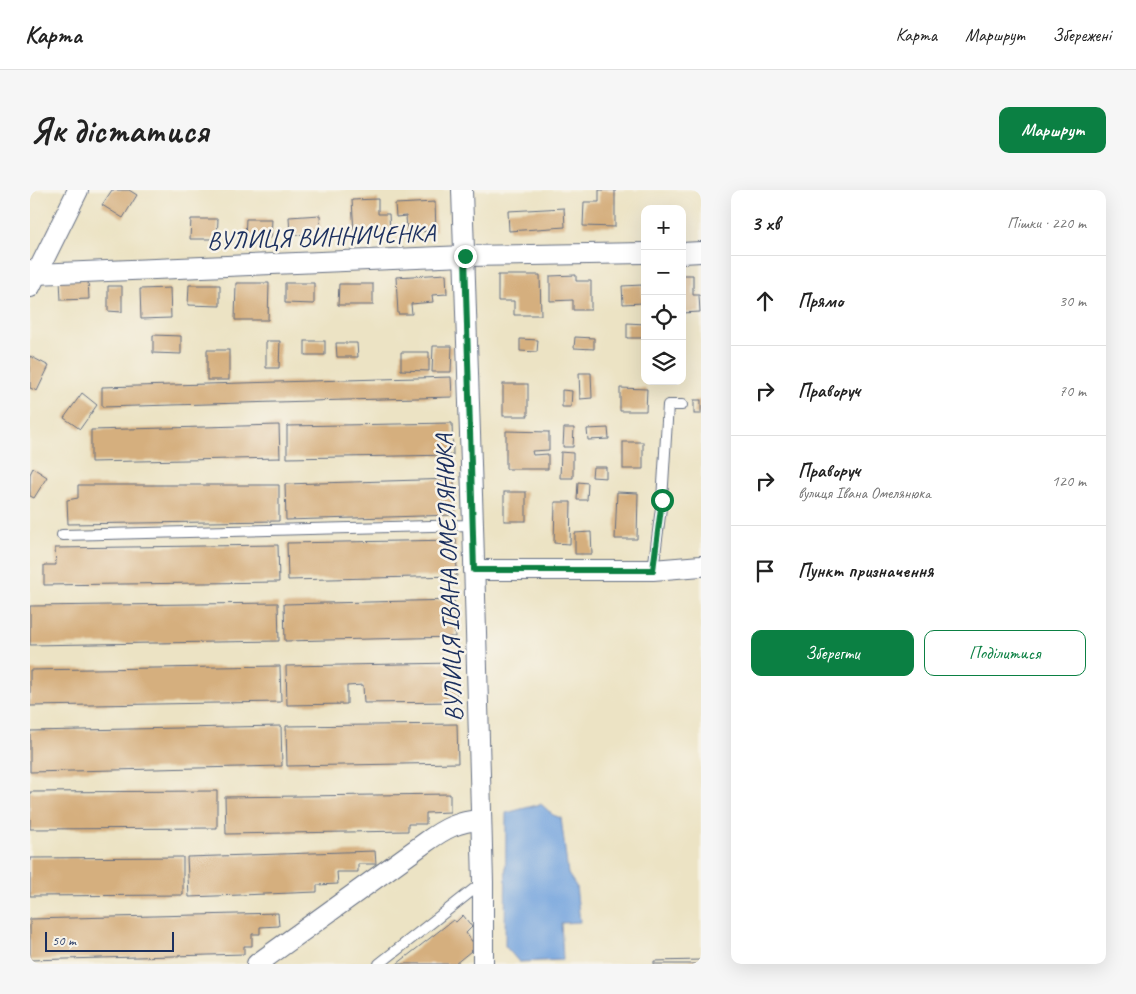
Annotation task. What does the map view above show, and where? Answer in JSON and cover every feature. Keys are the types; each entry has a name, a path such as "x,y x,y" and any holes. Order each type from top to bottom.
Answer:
{"street":[{"path":"32,277 78,190"},
{"name":"ВУЛИЦЯ ІВАНА ОМЕЛЯНЮКА","path":"462,190 484,964"},
{"path":"686,253 701,252"},
{"name":"ВУЛИЦЯ ВИННИЧЕНКА","path":"32,277 465,256 641,253"},
{"path":"474,570 653,570 701,566"},
{"path":"257,964 445,829 467,821 481,820"}],"lane":[{"path":"653,570 662,500 668,405 682,405"},
{"path":"62,535 473,525"},
{"path":"378,964 483,882"}],"water":[{"path":"541,804 553,815 561,818 568,874 576,886 580,922 561,923 563,960 519,962 505,946 506,813"}],"building":[{"path":"112,190 129,190 137,195 123,218 102,205"},
{"path":"599,190 615,190 615,227 583,226 584,202 599,202"},
{"path":"378,199 378,214 389,214 390,232 354,233 352,200"},
{"path":"435,202 436,231 407,232 406,216 396,217 395,204"},
{"path":"564,208 565,227 509,231 508,211"},
{"path":"320,215 321,234 290,235 289,217"},
{"path":"191,219 218,219 217,239 190,239"},
{"path":"246,219 272,219 271,238 245,237"},
{"path":"446,274 447,294 432,295 433,302 411,304 412,314 398,314 396,277"},
{"path":"498,275 540,275 541,315 514,315 514,301 498,301"},
{"path":"576,275 576,281 591,281 591,310 573,310 573,300 550,301 550,276"},
{"path":"686,275 693,275 693,295 699,295 700,312 686,313"},
{"path":"88,279 89,299 61,300 60,280"},
{"path":"236,283 269,283 268,320 235,320"},
{"path":"285,283 314,283 314,304 285,303"},
{"path":"339,284 373,284 373,305 338,305"},
{"path":"189,285 220,285 220,306 188,305"},
{"path":"641,285 641,303 623,304 622,286"},
{"path":"108,286 122,286 122,312 108,311"},
{"path":"170,288 171,318 141,319 140,289"},
{"path":"627,323 641,324 641,338 627,338"},
{"path":"153,335 181,336 181,354 153,353"},
{"path":"575,337 594,338 594,349 574,348"},
{"path":"520,339 538,340 537,352 520,351"},
{"path":"266,341 280,341 279,368 266,368"},
{"path":"305,341 325,341 325,355 305,355"},
{"path":"336,343 357,343 358,357 337,357"},
{"path":"433,346 452,346 451,372 432,372"},
{"path":"207,350 229,350 229,380 207,380"},
{"path":"401,352 429,352 429,371 401,370"},
{"path":"30,356 49,366 37,391 30,388"},
{"path":"579,373 591,373 592,398 580,399"},
{"path":"451,377 452,397 102,407 102,387"},
{"path":"503,384 528,384 528,416 503,416"},
{"path":"620,388 647,389 646,411 620,411"},
{"path":"562,390 572,391 571,407 562,407"},
{"path":"82,393 97,405 80,429 64,418"},
{"path":"694,400 701,400 701,414 694,414"},
{"path":"452,423 453,455 287,458 287,426"},
{"path":"279,425 280,458 91,462 91,430"},
{"path":"564,428 574,428 573,447 563,447"},
{"path":"608,428 609,439 588,440 587,429"},
{"path":"506,431 549,432 549,450 532,451 533,455 548,454 548,469 506,469"},
{"path":"623,442 643,442 643,469 623,469"},
{"path":"561,452 573,453 573,478 560,478"},
{"path":"593,467 606,467 606,478 592,477"},
{"path":"33,468 47,477 34,498 30,496 30,474"},
{"path":"454,479 455,515 286,520 285,484"},
{"path":"578,482 588,483 587,500 577,500"},
{"path":"78,485 279,485 279,521 68,524 67,500 78,498"},
{"path":"504,492 526,492 526,521 504,521"},
{"path":"617,492 638,493 637,539 615,539"},
{"path":"555,502 571,502 570,544 554,543"},
{"path":"591,532 592,554 575,554 575,533"},
{"path":"456,540 457,576 288,580 287,543"},
{"path":"278,545 279,582 44,585 44,565 56,565 55,548"},
{"path":"454,600 455,637 285,641 284,604"},
{"path":"278,603 279,641 30,645 30,606"},
{"path":"456,663 457,702 364,703 363,685 347,686 347,704 287,705 286,666"},
{"path":"280,666 281,702 30,706 30,670"},
{"path":"457,724 458,763 287,766 286,726"},
{"path":"281,726 282,766 30,772 30,731"},
{"path":"217,791 217,828 30,829 30,792"},
{"path":"450,794 450,812 426,813 426,824 408,824 408,831 226,834 225,797"},
{"path":"375,851 376,864 358,864 358,872 337,872 338,884 317,885 317,892 189,897 187,857"},
{"path":"183,857 183,895 30,896 30,858"},
{"path":"278,913 279,926 260,927 260,934 252,934 252,946 244,946 244,954 30,960 30,919"},
{"path":"463,915 472,927 466,933 476,947 455,964 397,964 453,920 456,922"},
{"path":"701,960 701,964 654,964 654,961"}],"route":[{"path":"465,256 474,570 653,570 662,500"}]}
